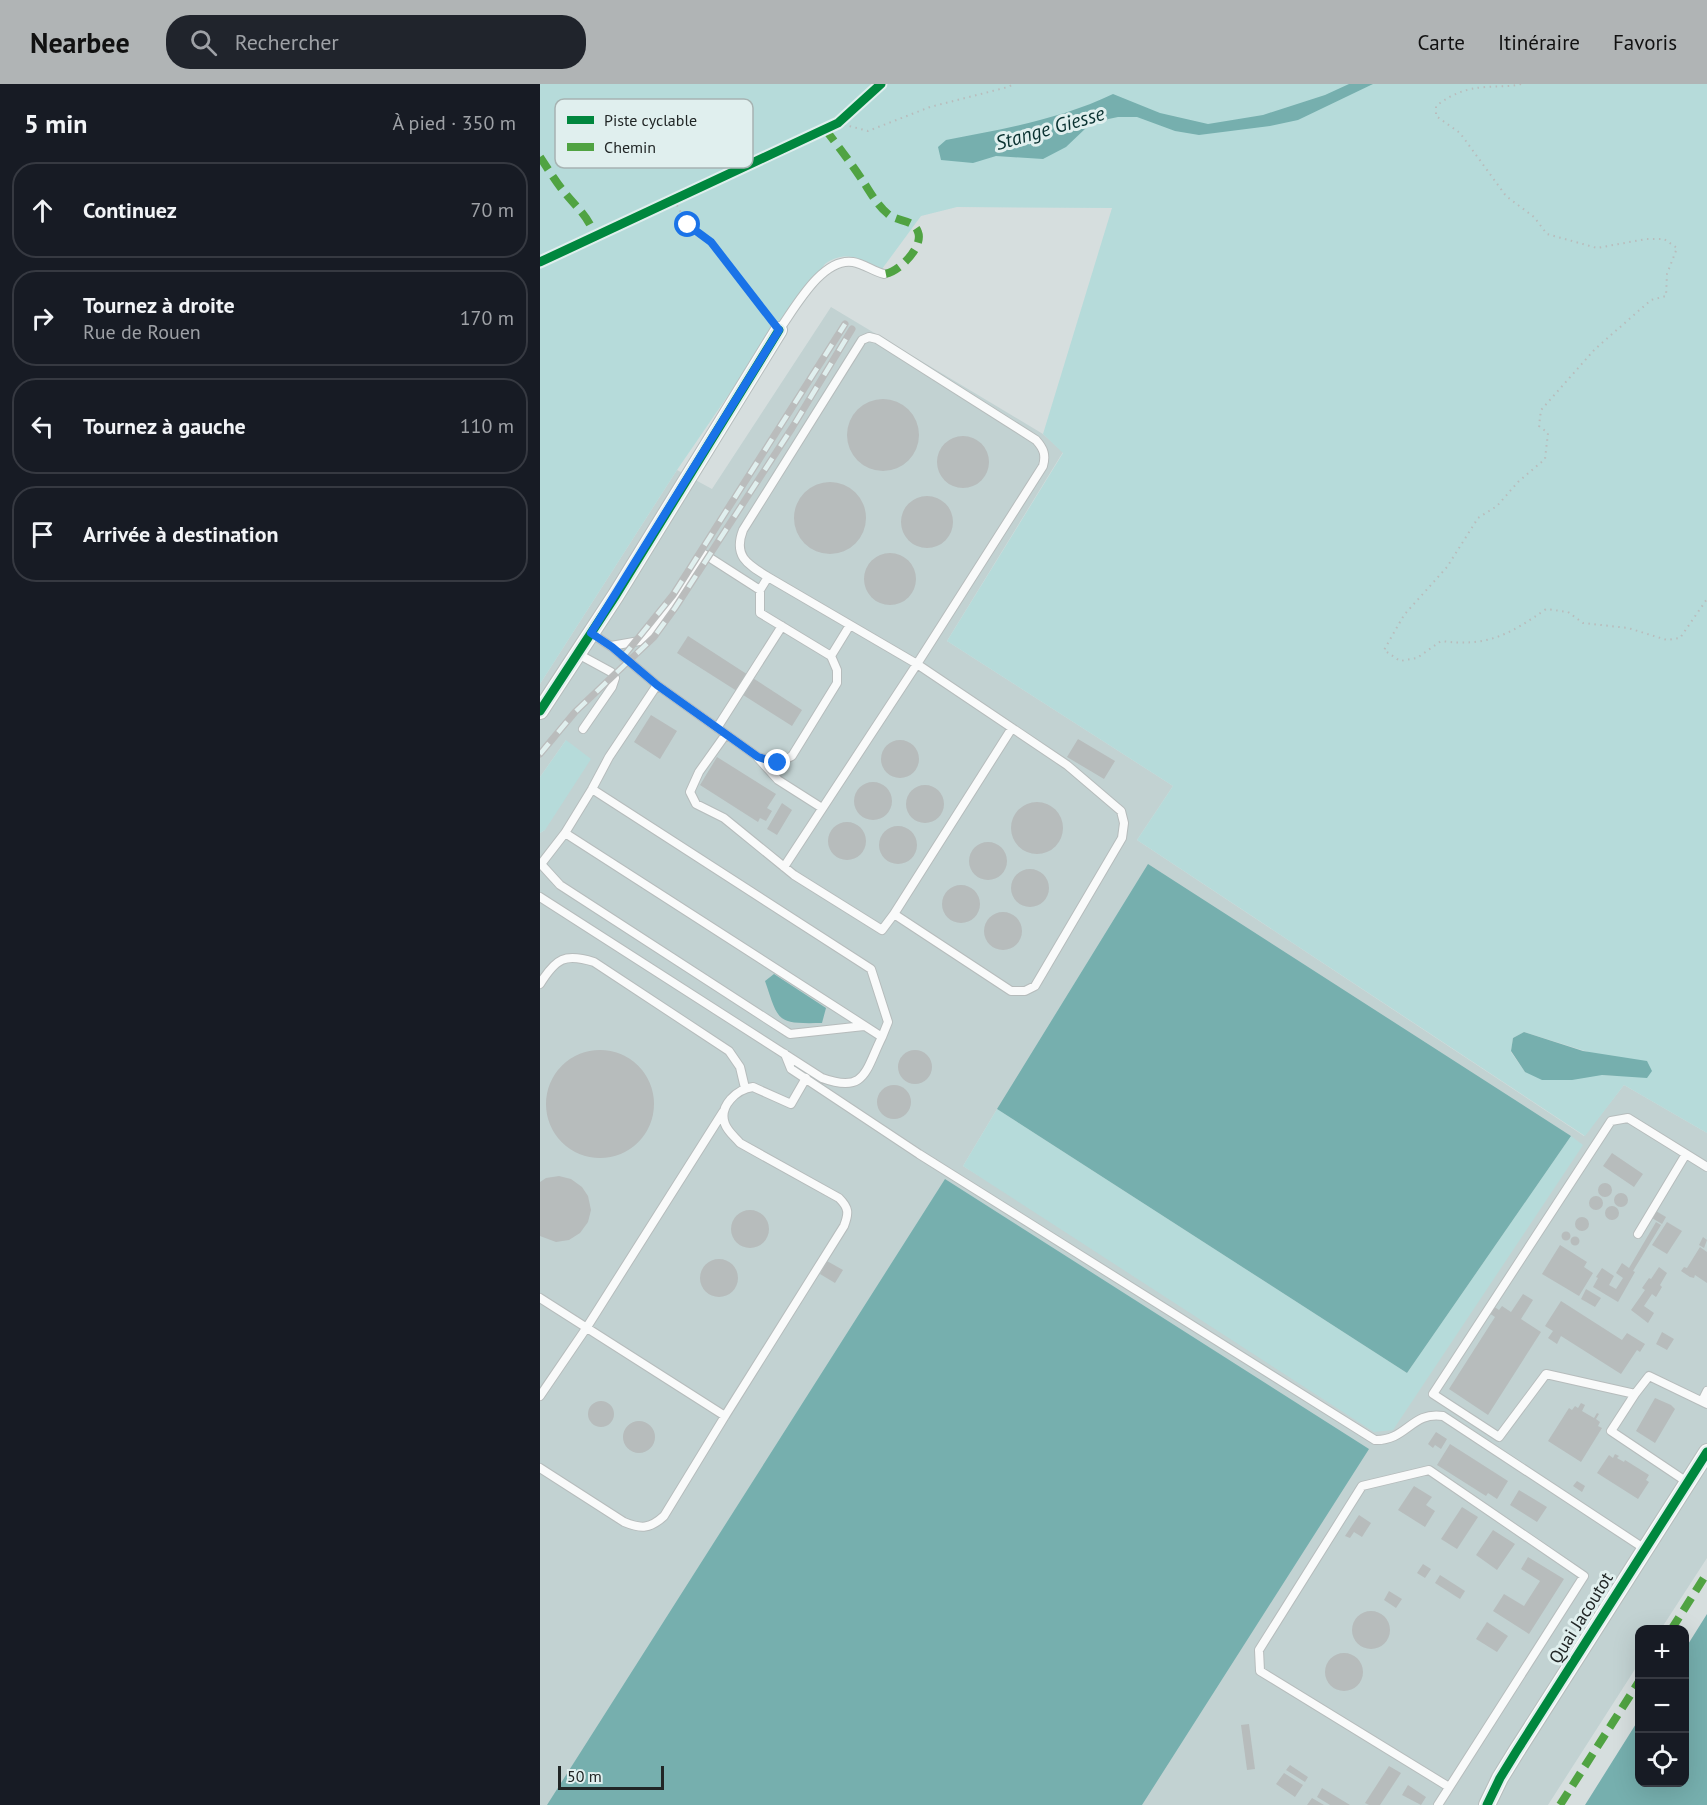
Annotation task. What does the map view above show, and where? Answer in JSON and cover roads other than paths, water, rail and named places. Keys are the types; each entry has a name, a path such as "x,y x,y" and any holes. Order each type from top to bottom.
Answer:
{"street":[{"path":"540,711 578,654 779,330"},
{"name":"Quai Jacoutot","path":"1487,1805 1510,1760 1707,1452"}],"lane":[{"path":"779,330 812,285 830,266 851,262 884,274"},
{"path":"784,867 917,663 1043,466 1046,457 1043,448 1036,440 877,339 862,340 743,530 739,542 740,553 749,565 917,663 1067,765 1121,810 1124,823 1122,838 1035,986 1025,991 1011,991 894,914"},
{"path":"611,646 645,640 704,554 760,590"},
{"path":"758,757 778,763 792,756 837,683 837,670 831,656 760,613 760,590 768,577"},
{"path":"831,656 850,625"},
{"path":"717,728 782,626"},
{"path":"591,633 611,646 657,685 758,757 778,780 822,808"},
{"path":"578,654 611,672 615,678 612,687 583,729"},
{"path":"657,685 609,757 565,833 541,864 560,885 790,1034 865,1025"},
{"path":"726,734 699,772 690,792 696,804 724,818 784,867 882,930 1012,728"},
{"path":"540,897 822,1078 848,1085 857,1083 864,1074 888,1022 871,969 592,789"},
{"path":"565,833 882,1036"},
{"path":"540,984 557,962 568,957 594,962 729,1051 740,1067 745,1088"},
{"path":"785,1054 792,1069 919,1154 1376,1440 1394,1438 1422,1417 1431,1414 1443,1416 1645,1549"},
{"path":"540,1396 587,1328 737,1092 753,1087 791,1104 806,1078"},
{"path":"540,1468 624,1522 646,1528 655,1524 664,1516 844,1226 848,1211 839,1198 740,1143 724,1123 724,1110"},
{"path":"1635,1394 1546,1374 1499,1437 1433,1394 1611,1121 1628,1118 1707,1167"},
{"path":"1638,1234 1686,1154"},
{"path":"540,1298 725,1416"},
{"path":"1687,1482 1611,1431 1649,1376 1704,1402 1707,1391"},
{"path":"1438,1805 1584,1576 1429,1470 1362,1486 1259,1650 1260,1671 1449,1787"}],"water":[{"name":"Stange Giesse","path":"1349,84 1373,84 1298,120 1270,126 1199,135 1175,131 1137,117 1118,117 1099,121 1086,128 1066,147 1043,159 996,156 973,163 941,160 938,147 946,140 1052,117 1113,94 1160,113 1208,124 1263,115 1325,95"},
{"path":"1148,864 1571,1136 1407,1373 997,1109"},
{"path":"774,974 826,1008 822,1023 787,1021 777,1013 765,981"},
{"path":"1524,1032 1583,1051 1647,1061 1652,1071 1647,1078 1602,1075 1572,1080 1542,1080 1525,1072 1511,1051 1513,1038"},
{"path":"945,1179 1369,1449 1142,1805 547,1805"},
{"path":"1707,1614 1707,1805 1585,1805 1635,1725 1635,1787 1689,1787 1689,1643"}],"railway":[{"path":"622,658 673,595 845,324"},
{"path":"540,754 575,712 654,637 792,428 852,329"}]}
